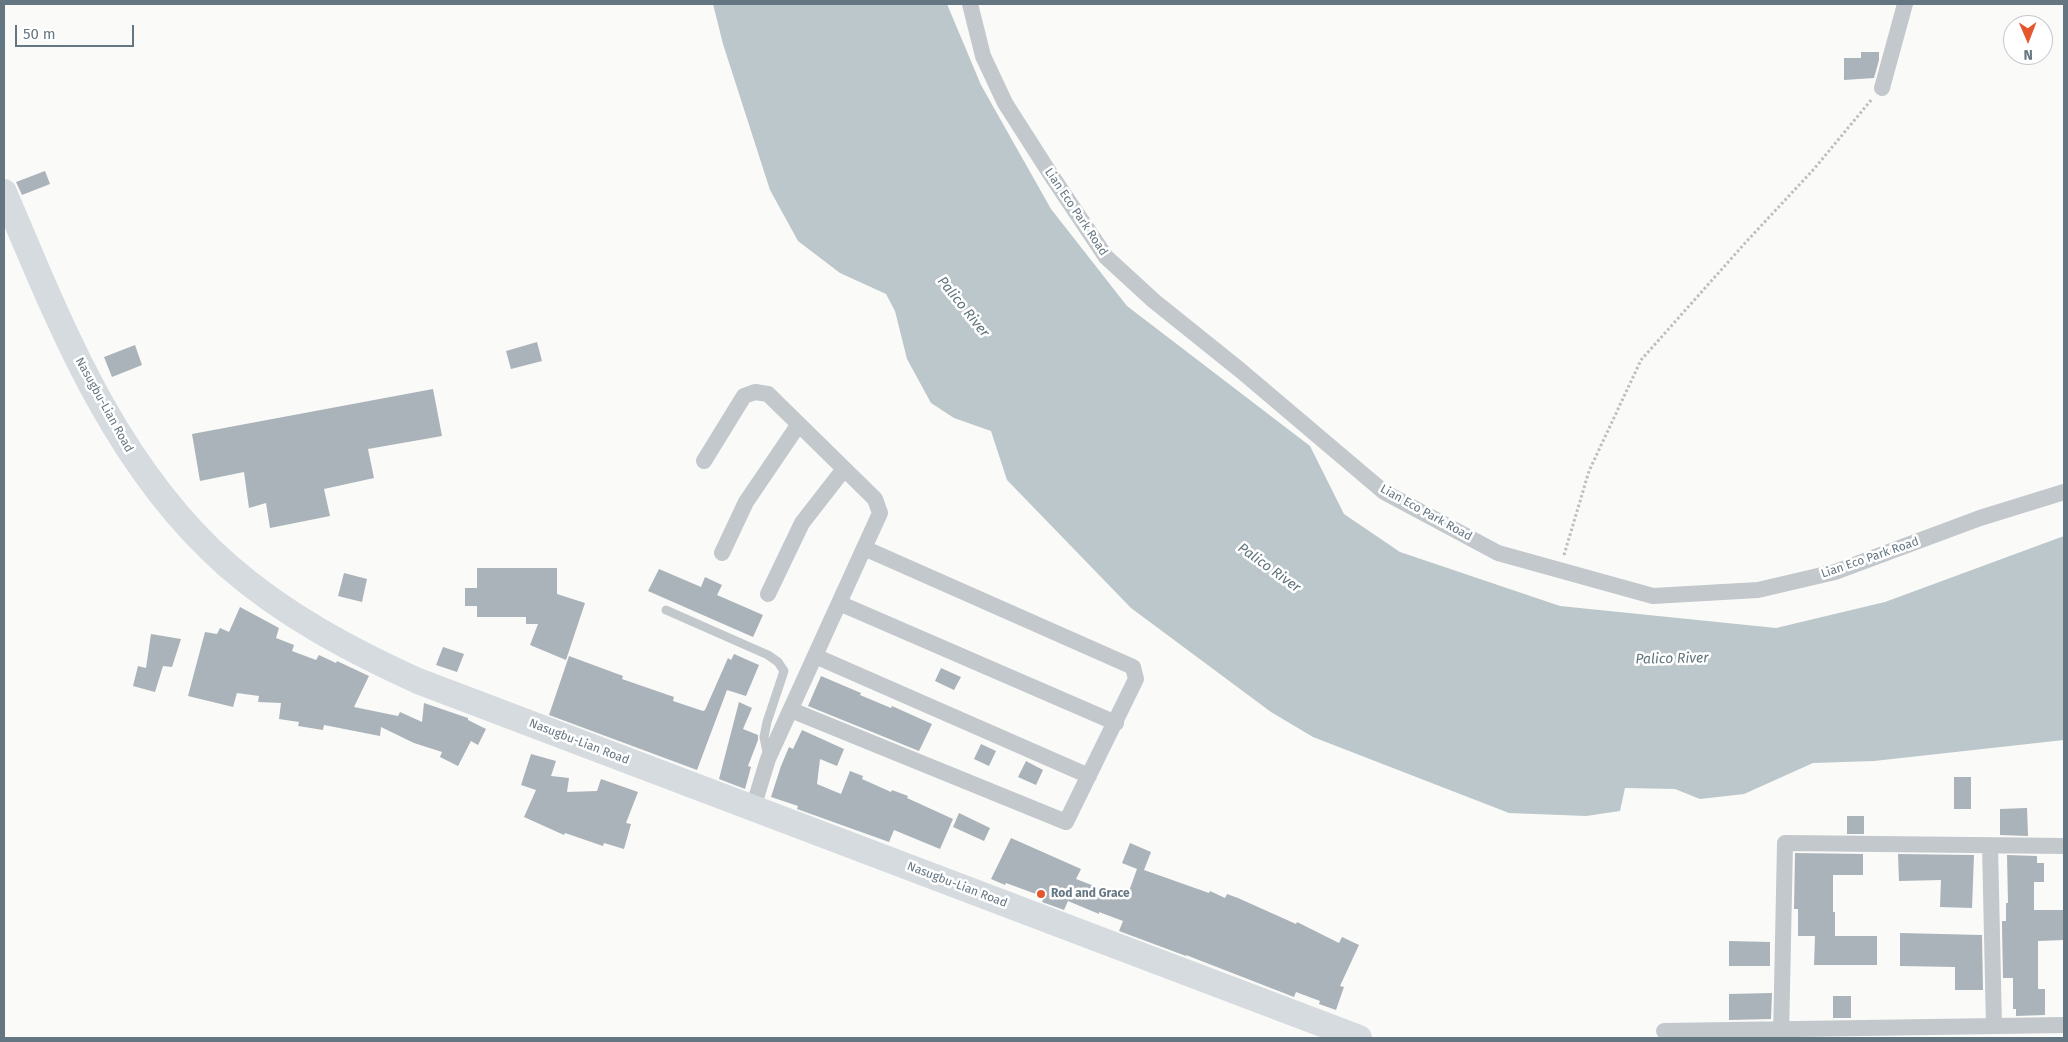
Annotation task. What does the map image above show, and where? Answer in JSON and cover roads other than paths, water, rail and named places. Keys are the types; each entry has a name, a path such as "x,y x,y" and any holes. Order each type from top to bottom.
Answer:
{"main road":[{"name":"Nasugbu-Lian Road","path":"4,192 63,327 107,417 134,460 160,495 194,534 228,566 265,596 332,639 418,681 1360,1038"}],"street":[{"name":"Lian Eco Park Road","path":"970,4 983,56 1006,103 1106,257 1154,301 1240,370 1384,492 1498,553 1653,596 1758,590 1835,572 1980,518 2064,492"},
{"path":"1882,88 1905,4"},
{"path":"704,461 744,396 755,392 768,394 874,499 880,513 768,759 753,808"},
{"path":"722,552 746,502 799,424"},
{"path":"768,594 802,523 844,469"},
{"path":"791,710 1066,822 1136,679 1133,667 864,548"},
{"path":"839,603 1116,723"},
{"path":"815,656 1089,776"},
{"path":"1781,1033 1785,843 2064,846"},
{"path":"1990,845 1994,1026"},
{"path":"1664,1030 1781,1033 2064,1025"}],"lane":[{"path":"666,610 768,655 778,662 784,671 764,737 768,759"}],"water":[{"name":"Palico River","path":"713,4 947,4 981,85 1051,209 1127,306 1310,446 1344,514 1400,552 1560,606 1776,628 1885,602 2064,536 2064,740 1874,761 1813,763 1744,794 1700,799 1675,789 1625,788 1620,811 1586,816 1509,813 1313,737 1271,712 1131,608 1007,480 991,431 954,418 931,403 907,359 895,311 886,294 840,273 798,241 770,190 723,44"}],"place":[{"name":"Rod and Grace","path":"1041,894"}]}
